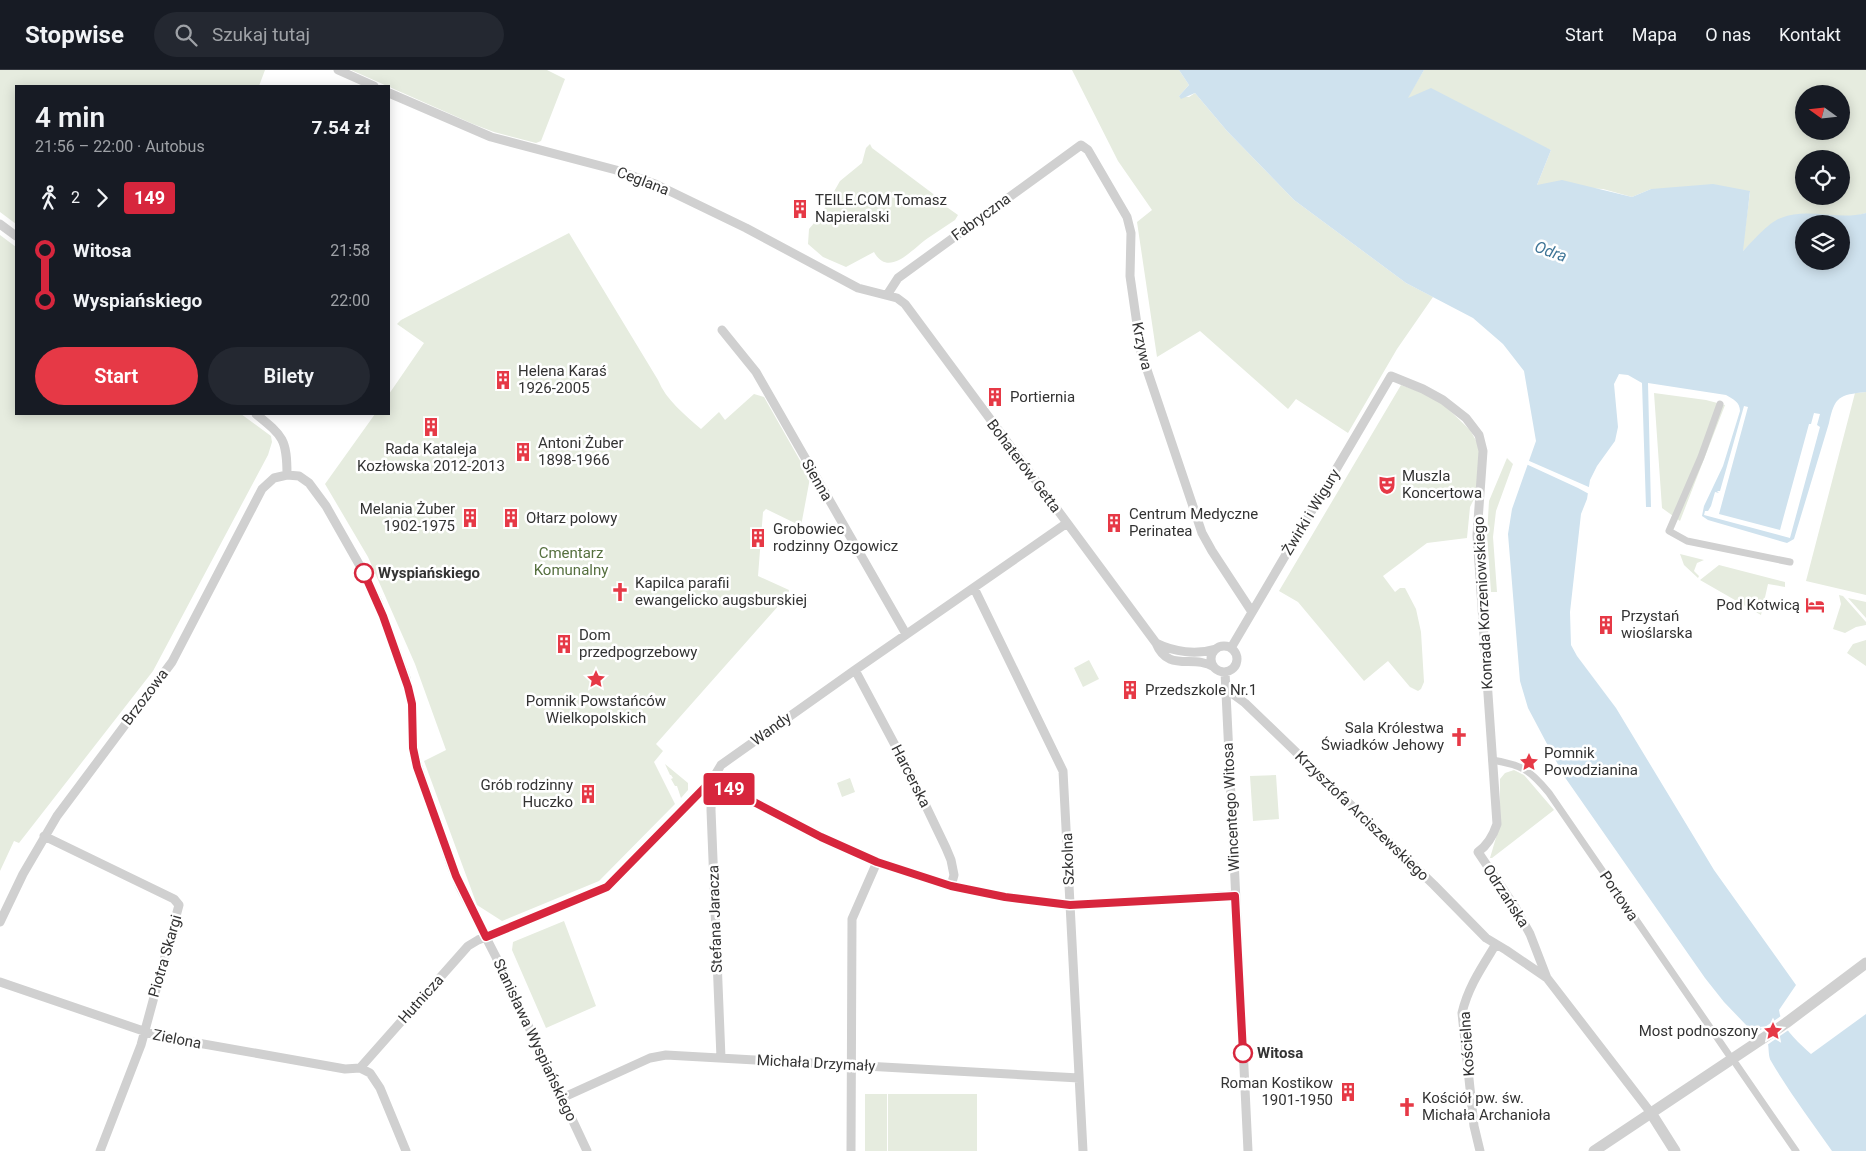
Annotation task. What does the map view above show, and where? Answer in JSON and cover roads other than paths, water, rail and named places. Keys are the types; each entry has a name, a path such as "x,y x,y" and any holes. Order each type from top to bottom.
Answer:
{"street":[{"path":"338,70 372,85"},
{"name":"Ceglana","path":"390,93 491,137 616,170 655,184 746,228 858,288 887,295"},
{"name":"Fabryczna","path":"887,295 898,278 1081,145"},
{"name":"Krzywa","path":"1081,145 1088,150 1127,217 1131,233 1130,276 1141,352 1202,533 1212,552 1252,612"},
{"path":"0,224 15,235"},
{"name":"Bohaterów Getta","path":"887,295 897,298 905,304 1156,643 1162,654 1169,660 1207,663 1214,667"},
{"name":"Sienna","path":"722,330 756,372 906,634"},
{"name":"Żwirki i Wigury","path":"1231,648 1391,376"},
{"name":"Konrada Korzeniowskiego","path":"1391,376 1423,389 1443,400 1466,418 1479,435 1483,451 1477,535 1492,760"},
{"path":"1720,404 1701,457 1669,531 1687,540 1790,562"},
{"path":"257,415 276,430 282,439 286,453 287,475"},
{"name":"Brzozowa","path":"0,922 44,836 79,785 172,662 262,490 274,478 287,475"},
{"name":"Stanisława Wyspiańskiego","path":"287,475 298,476 314,488 352,550 378,602 410,694 413,748 417,767 454,872 587,1151"},
{"name":"Wandy","path":"486,937 607,887 712,780 721,765 1067,523"},
{"name":"Szkolna","path":"974,588 1063,771 1083,1151"},
{"path":"1156,643 1178,652 1207,652 1223,646 1231,648 1236,654 1236,662 1232,669 1225,672 1214,667 1211,660 1216,649"},
{"name":"Harcerska","path":"855,670 915,783 946,848 954,875 951,886"},
{"name":"Wincentego Witosa","path":"1225,672 1248,1151"},
{"name":"Krzysztofa Arciszewskiego","path":"1226,689 1251,709 1434,885 1486,938 1496,944"},
{"name":"Odrzańska","path":"1492,760 1496,824 1486,846 1478,852 1515,907 1530,934 1547,978 1651,1113"},
{"name":"Portowa","path":"1492,760 1515,764 1524,768 1549,793 1729,1055"},
{"path":"712,780 821,837 877,862 951,886 1005,897 1070,905 1235,896"},
{"name":"Stefana Jaracza","path":"712,780 711,810 721,1058"},
{"name":"Piotra Skargi","path":"44,836 178,902 179,909 143,1032 141,1045 100,1151"},
{"path":"851,1151 852,919 877,862"},
{"name":"Hutnicza","path":"360,1068 468,946 486,937"},
{"name":"Odrzańska","path":"1496,944 1547,978"},
{"name":"Kościelna","path":"1480,1151 1474,1126 1462,1013 1466,996 1474,979 1496,944"},
{"path":"1594,1151 1786,1023 1866,963"},
{"name":"Zielona","path":"0,982 158,1036 345,1069 360,1068"},
{"name":"Michała Drzymały","path":"562,1098 658,1056 666,1055 1079,1078"},
{"path":"1736,1064 1796,1151"},
{"path":"360,1068 370,1074 380,1088 406,1151"},
{"path":"1651,1113 1675,1151"}],"water":[{"name":"Odra","path":"1179,70 1424,70 1408,98 1431,88 1551,150 1537,185 1562,180 1632,197 1651,189 1713,184 1750,191 1743,251 1776,220 1791,215 1812,214 1828,215 1795,215 1795,270 1850,270 1850,216 1866,213 1866,392 1844,396 1836,402 1794,539 1787,543 1708,520 1702,516 1704,506 1723,466 1740,411 1734,399 1726,395 1648,383 1651,507 1646,507 1642,383 1628,375 1619,374 1614,384 1618,427 1615,441 1597,466 1590,480 1587,499 1581,514 1570,612 1571,645 1577,656 1616,708 1714,870 1796,985 1779,1010 1780,1017 1787,1029 1811,1054 1866,1014 1866,1151 1832,1151 1771,1061 1765,1035 1757,1028 1748,1027 1724,1002 1705,978 1564,776 1528,708 1520,681 1508,534 1512,509 1536,441 1524,371 1503,344 1473,318 1406,283 1294,200 1227,131 1195,93 1181,99 1179,96 1189,85"}],"place":[{"name":"TEILE.COM Tomasz Napieralski","path":"800,209"},
{"name":"Helena Karaś 1926-2005","path":"503,380"},
{"name":"Portiernia","path":"995,397"},
{"name":"Rada Kataleja Kozłowska 2012-2013","path":"431,427"},
{"name":"Antoni Żuber 1898-1966","path":"523,452"},
{"name":"Muszla Koncertowa","path":"1387,485"},
{"name":"Melania Żuber 1902-1975","path":"470,518"},
{"name":"Ołtarz polowy","path":"511,518"},
{"name":"Centrum Medyczne Perinatea","path":"1114,523"},
{"name":"Grobowiec rodzinny Ozgowicz","path":"758,538"},
{"name":"Wyspiańskiego","path":"364,573"},
{"name":"Kapilca parafii ewangelicko augsburskiej","path":"620,592"},
{"name":"Pod Kotwicą","path":"1815,605"},
{"name":"Przystań wioślarska","path":"1606,625"},
{"name":"Dom przedpogrzebowy","path":"564,644"},
{"name":"Pomnik Powstańców Wielkopolskich","path":"596,679"},
{"name":"Przedszkole Nr.1","path":"1130,690"},
{"name":"Sala Królestwa Świadków Jehowy","path":"1459,737"},
{"name":"Pomnik Powodzianina","path":"1529,762"},
{"name":"Grób rodzinny Huczko","path":"588,794"},
{"name":"Most podnoszony","path":"1773,1031"},
{"name":"Witosa","path":"1243,1053"},
{"name":"Roman Kostikow 1901-1950","path":"1348,1092"},
{"name":"Kościół pw. św. Michała Archanioła","path":"1407,1107"}],"park label":[{"name":"Cmentarz Komunalny","path":"571,562"}]}
